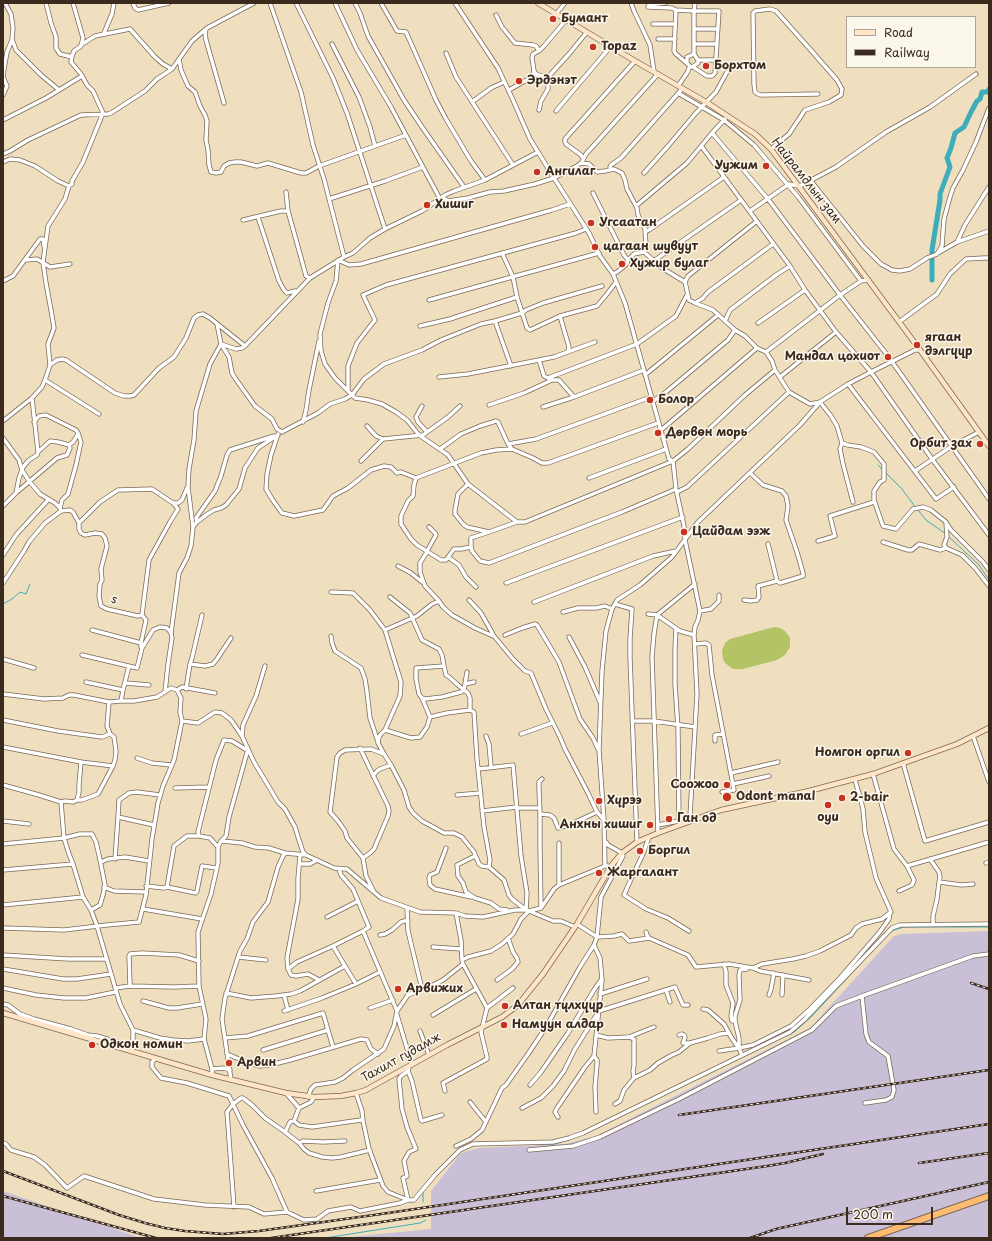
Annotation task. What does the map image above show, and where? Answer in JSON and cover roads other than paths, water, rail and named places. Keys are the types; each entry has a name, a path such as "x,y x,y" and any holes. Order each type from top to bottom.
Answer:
{"highway":[{"path":"868,1238 989,1196"},
{"path":"880,1238 989,1200"}],"main road":[{"name":"Найрамдлын зам","path":"538,3 706,102 726,118 755,134 771,149 869,280 989,446"},
{"name":"Тахилт гудамж","path":"3,1012 118,1045 155,1059 286,1093 314,1097 341,1096 356,1093 366,1090 410,1068 447,1045 502,1017 518,1005 543,974 576,925 611,866 622,852 637,842 721,810 855,780 952,745 989,728"}],"street":[{"path":"3,96 6,86 3,76 4,69 7,52 12,39 13,28 12,18 5,3"},
{"path":"46,3 56,37 55,46 60,54 72,57"},
{"path":"73,3 77,22 83,38 81,46"},
{"path":"104,33 112,14 114,3"},
{"path":"133,3 135,8 138,10 169,3"},
{"path":"3,154 10,152 34,137 81,115 111,113 145,91 157,79 172,70 192,41 207,28 254,3"},
{"path":"270,3 301,92 309,132 344,257"},
{"path":"296,3 347,113 385,229"},
{"path":"335,3 357,50 371,72 440,199"},
{"path":"354,3 360,13 368,36 404,100 464,187"},
{"path":"381,3 397,31 406,32 446,119 471,161 485,180"},
{"path":"455,3 498,68 538,152 613,274 625,302 660,431 669,459 673,461 683,517 685,540 700,611 694,635 697,694 690,816 679,821 658,825"},
{"path":"581,163 589,150 656,73 650,45 631,3"},
{"path":"666,3 649,4 648,7 675,9 720,11 716,70 712,76 707,76 691,67 675,52 675,9 672,3"},
{"path":"695,3 694,54 698,60"},
{"path":"556,14 563,4"},
{"path":"771,149 789,134 806,110 829,102 841,95 842,89 837,80 810,48 776,11 770,9 755,11 753,13 755,92 761,95 818,94"},
{"path":"496,15 502,27 515,43 536,46 539,51"},
{"path":"509,90 532,76 534,71 533,56 566,20"},
{"path":"653,24 675,24"},
{"path":"207,28 205,33 206,40 224,103"},
{"path":"694,28 718,29"},
{"path":"50,365 48,344 54,328 43,262 48,226 65,199 69,186 72,184 72,181 83,162 103,113 97,97 86,85 82,76 71,62 74,51 92,37 104,33 112,33 130,29 154,57 172,70"},
{"path":"534,71 536,74 545,77 549,76 587,32"},
{"path":"12,39 18,53 58,90"},
{"path":"658,39 675,39"},
{"path":"332,44 360,100 375,146"},
{"path":"694,44 717,44"},
{"path":"556,111 611,46"},
{"path":"446,54 456,77 513,165"},
{"path":"687,63 687,57 694,54"},
{"path":"179,59 181,70 188,86 195,92 205,116 206,140 211,172 221,172 224,166 235,162 257,166 268,163 300,173 306,172 406,135"},
{"path":"698,60 716,60"},
{"path":"611,169 611,165 621,158 678,93 687,73 691,67 697,65 698,60"},
{"path":"583,158 566,144 565,139 635,61"},
{"path":"644,173 701,107 716,92 727,72"},
{"path":"750,211 788,185 798,186 811,181 836,167 886,132 930,107 976,74"},
{"path":"3,120 46,98 82,76"},
{"path":"540,110 541,101 548,89 548,84 545,77"},
{"path":"472,102 491,88 504,82"},
{"path":"678,93 701,107 726,118 754,145 799,198 861,281"},
{"path":"936,254 942,246 944,219 951,192 976,142 989,108"},
{"path":"636,206 680,170 702,147 712,133 726,118"},
{"path":"712,133 768,199 891,362 989,499"},
{"path":"702,147 790,266 805,290 836,332 871,372 932,459 989,535"},
{"path":"221,344 236,349 245,346 310,278 353,252 370,238 422,211 445,195 485,180 538,152"},
{"path":"3,162 10,159 17,159 30,163 58,181 69,186"},
{"path":"440,199 445,199 448,201 468,198 490,192 504,191 530,185 554,178 581,163 589,164 596,172 616,169 623,175 627,190 636,206 638,215 645,229 646,246 644,252"},
{"path":"329,200 423,166"},
{"path":"776,170 784,166"},
{"path":"645,229 647,231 649,230 724,177"},
{"path":"811,181 862,246 881,264 892,270 910,269 957,242 989,231"},
{"path":"957,242 965,225 989,187"},
{"path":"286,192 288,211 306,276 310,278"},
{"path":"593,193 624,255 628,260"},
{"path":"655,260 741,200"},
{"path":"338,260 349,265 361,264 570,204"},
{"path":"243,220 281,211 288,211"},
{"path":"258,217 281,286 287,293 298,290"},
{"path":"684,282 688,276 757,221"},
{"path":"348,390 348,366 357,343 375,320 363,295 386,285 586,229"},
{"path":"3,282 13,276 40,239 42,239 44,250"},
{"path":"695,303 774,244"},
{"path":"613,274 627,264 628,260 634,254 644,252 655,260 662,268 684,282 689,300 713,310 735,330 745,336 758,348 766,352 772,361 774,370 790,392 810,404 820,402"},
{"path":"502,253 513,277 522,314 527,328 530,330 560,316 597,306 616,282"},
{"path":"429,300 599,253"},
{"path":"899,322 937,294 950,274 966,259 989,258"},
{"path":"26,260 37,260 50,267 70,264"},
{"path":"302,422 306,410 320,334 328,303 336,281 338,260"},
{"path":"725,321 730,310 790,266"},
{"path":"766,352 840,295 861,281 869,280"},
{"path":"197,522 196,518 215,491 230,450 278,434 318,413 330,404 345,399 352,395 364,379 384,364 422,350 441,340 481,324 522,314 526,310 543,303 602,286"},
{"path":"758,324 805,290"},
{"path":"490,405 524,393 550,379 637,344 676,316 687,295"},
{"path":"420,326 450,319 517,297"},
{"path":"3,421 32,398 42,387 50,365 57,360 62,359 66,360 116,393 124,396 134,395 159,368 174,357 186,338 194,318 198,315 204,314 245,346"},
{"path":"645,375 718,315"},
{"path":"560,316 569,347 568,351"},
{"path":"495,321 511,366"},
{"path":"217,324 221,344 229,357 232,373 235,378 255,406 272,419 277,429 282,432"},
{"path":"652,402 728,340 735,330"},
{"path":"780,377 836,332"},
{"path":"320,334 321,351 325,364 335,378 355,398 382,404 407,420 419,435 448,455 468,484 517,522"},
{"path":"438,377 468,374 554,357 595,342"},
{"path":"165,692 179,573 187,558 191,546 193,527 188,487 196,411 210,364 221,344"},
{"path":"660,431 758,348"},
{"path":"605,866 604,820 598,750 602,671 606,631 612,609 617,600 640,585 672,557 698,522 800,425 820,402 848,384 871,372 915,350 920,350"},
{"path":"539,360 544,376 550,379 559,380 574,397"},
{"path":"543,406 574,397 644,370"},
{"path":"774,370 673,461 525,522 517,522 471,538 472,551 480,561 489,563 687,486 790,392"},
{"path":"45,380 99,414"},
{"path":"848,384 936,499 954,487"},
{"path":"508,444 536,439 651,397"},
{"path":"32,398 38,452"},
{"path":"820,402 832,416 837,426 842,442 840,449 843,464 853,502"},
{"path":"422,406 416,417 418,422 427,432"},
{"path":"368,426 376,436 383,439 423,435 448,417 460,406"},
{"path":"3,583 29,542 45,523 60,509 62,500 68,494 81,442 76,430 46,415 39,416 34,422"},
{"path":"440,449 461,434 480,426 496,422 498,422 508,444 512,449"},
{"path":"278,434 272,455 266,489 282,513 294,516 323,510 332,496 348,488 371,470 384,466 391,467 397,473 401,472 416,478 481,453 512,449 542,463 548,463 658,423"},
{"path":"915,471 952,446 979,432"},
{"path":"3,506 29,481 57,458 67,455 70,448 69,445 73,442 78,433"},
{"path":"193,527 197,522 214,510 226,506 238,489 245,468 258,448 278,434"},
{"path":"3,438 19,460 22,470 29,481 40,494 55,503 60,509 70,510 73,512 79,523 100,502 118,490 152,489 178,509 149,560 142,615 146,620 141,643 142,648"},
{"path":"360,461 383,439"},
{"path":"16,493 22,470 29,460 37,455 38,452 50,441 69,445"},
{"path":"842,442 874,452 884,464 884,480 880,482 874,491 874,502 883,526 896,529 913,509 923,507 931,510 946,522 950,530 983,562 989,570"},
{"path":"589,478 666,449"},
{"path":"744,600 757,600 759,597 758,586 777,581 780,583 803,576 797,552 786,520 788,506 786,496 782,491 763,485 750,473"},
{"path":"416,478 413,496 408,501 401,516 401,524 406,532 417,545 441,560 446,560 454,549 471,547"},
{"path":"468,484 458,494 455,510 456,514 463,524 468,527 489,532"},
{"path":"173,504 182,500 188,487"},
{"path":"3,555 16,535 48,500"},
{"path":"818,541 835,536 830,516 874,502"},
{"path":"506,583 683,517"},
{"path":"946,522 946,537 944,545 946,548"},
{"name":"s","path":"79,523 81,533 85,535 95,533 102,534 105,538 107,546 101,569 102,580 100,584 99,596 101,606 107,609 138,616 142,615"},
{"path":"425,586 420,572 420,563 436,535 429,527"},
{"path":"883,542 908,550 912,550 918,544 940,550 946,548 962,555 975,568 989,586"},
{"path":"768,544 777,581"},
{"path":"534,602 653,556 676,551"},
{"path":"448,557 459,565 466,577 476,587"},
{"path":"398,566 412,573 419,579 452,616 494,636"},
{"path":"658,833 652,657 657,615 695,584"},
{"path":"331,592 353,593 370,610 385,630 401,682 400,696 378,743"},
{"path":"700,611 711,609 719,601 719,595"},
{"path":"390,597 410,613 422,640 440,649 446,675 468,693 470,698 470,710 474,712 482,811 490,860 489,867"},
{"path":"469,600 481,613 494,636 513,659 525,672 530,673 565,750 597,812 604,820"},
{"path":"385,630 417,616 432,604 439,601"},
{"path":"615,604 632,609 630,640 637,842"},
{"path":"563,612 578,608 596,608 605,606 612,609"},
{"path":"648,614 657,615 680,631 694,635"},
{"path":"186,688 190,664 202,615"},
{"path":"505,635 535,624 537,625 559,662 580,718 593,738 598,750"},
{"path":"82,654 136,668 138,666 142,648 154,630 160,627 167,628 171,632"},
{"path":"676,628 674,650 679,776 679,821"},
{"path":"92,630 141,643"},
{"path":"331,636 335,650 360,668 366,685 370,718 378,743 404,790 409,807 413,813 422,821 444,833 458,834 462,837 474,852 479,864 489,867 504,880 509,895 512,899 528,910 554,921 561,921 576,925 597,936 614,936 622,934 629,941 649,938 688,955 696,967 729,964 809,980"},
{"path":"569,637 585,667 601,703"},
{"path":"190,664 205,666 213,664 231,638"},
{"path":"695,644 706,642 709,645 712,675 734,790 722,792"},
{"path":"3,659 34,668"},
{"path":"121,701 129,666"},
{"path":"242,736 244,725 256,696 265,666"},
{"path":"385,730 411,738 420,736 427,727 430,718 419,694 416,680 416,668 444,666"},
{"path":"464,690 467,672"},
{"path":"86,682 123,690"},
{"path":"125,682 149,685"},
{"path":"465,684 474,682"},
{"path":"177,690 182,687 215,693"},
{"path":"3,694 44,699 63,698 69,695 74,695 109,702 134,701 157,697 171,688 177,690 181,698 180,712 182,721 174,760 160,795 154,825 146,892 139,922 64,930 3,928"},
{"path":"422,698 442,697 464,690"},
{"path":"3,785 61,802 73,802 98,794 115,760 116,751 114,737 110,734 107,726 109,702"},
{"path":"430,718 470,710"},
{"path":"182,721 198,723 215,712 222,714 230,720 242,736 254,762 278,802 285,809 296,827 303,852 306,855"},
{"path":"3,720 58,731 102,737 110,734"},
{"path":"632,721 654,721 695,727"},
{"path":"521,734 552,723"},
{"path":"715,741 715,735 724,734"},
{"path":"486,736 489,744 491,767"},
{"path":"973,736 988,772 989,782"},
{"path":"199,836 198,832 208,787 224,740 232,741 248,749"},
{"path":"3,747 81,762 113,766"},
{"path":"384,754 371,749 360,748 343,750 337,758 330,812 345,831 347,838 363,858 366,876 375,894 380,898 420,912 456,913 465,916 483,917 510,911 541,908 554,889 559,885 605,866 611,866"},
{"path":"360,748 388,806 388,816 374,849 363,858"},
{"path":"212,1075 212,1069 204,1039 206,1019 199,986 198,937 202,919 212,894 218,863 218,847 226,836 229,817 248,749"},
{"path":"137,758 152,763 171,765"},
{"path":"77,800 81,762"},
{"path":"731,773 778,762"},
{"path":"903,763 925,841 989,822"},
{"path":"373,776 380,769 391,765"},
{"path":"308,1097 311,1089 315,1085 335,1082 343,1078 384,1049 394,1026 397,1012 408,994 422,990 443,980 468,956 491,951 502,944 513,934 528,910 513,765 479,769"},
{"path":"873,774 894,849 907,866 914,880 912,885 899,891"},
{"path":"733,784 770,776"},
{"path":"541,908 539,782 542,779"},
{"path":"719,1051 753,1045 791,1026 840,978 879,933 889,918 890,912 876,878 865,832 863,809 855,780"},
{"path":"175,788 208,787"},
{"path":"115,858 120,800 129,793 137,792 160,795"},
{"path":"457,795 481,793"},
{"path":"61,802 64,838 84,897 97,926 120,1004 133,1030 132,1042 118,1045"},
{"path":"482,811 540,808"},
{"path":"540,814 550,815 554,818 558,828 569,825 597,812"},
{"path":"118,816 154,825"},
{"path":"3,820 29,824"},
{"path":"3,844 64,838 80,834 92,834 96,842 101,862 104,887 100,905 91,910"},
{"path":"167,887 174,846 186,836 210,838 218,847"},
{"path":"649,837 643,854 630,878 624,895 646,909 668,918 690,930"},
{"path":"222,841 269,848 285,853 306,855 334,868 347,870 380,898"},
{"path":"456,1146 482,1130 502,1088 506,1085 546,1027 594,945 597,936 601,897 623,857 622,852 608,846 605,841"},
{"path":"907,866 989,842"},
{"path":"559,843 559,885"},
{"path":"446,848 436,872 430,875 430,885 435,889 478,899 510,911"},
{"path":"232,1080 222,1018 226,993 238,957 253,922 268,902 278,867 285,853"},
{"path":"300,855 298,899 287,958 288,969 291,975 296,976 308,974 319,980"},
{"path":"476,856 457,865 457,868 458,876 463,883 466,892 478,899"},
{"path":"101,862 108,859 125,857 149,861"},
{"path":"930,859 939,872 940,878 933,916 933,924"},
{"path":"300,864 310,864 317,860"},
{"path":"3,870 73,864"},
{"path":"146,886 167,887 196,893 202,866 216,868"},
{"path":"288,969 296,962 333,946 369,927 353,889 340,875 339,869"},
{"path":"939,882 962,885 973,884"},
{"path":"104,887 114,891 146,892"},
{"path":"3,905 84,897"},
{"path":"327,917 358,901"},
{"path":"407,908 411,944 422,990"},
{"path":"143,909 202,919"},
{"path":"739,1048 739,1038 735,1016 740,1000 740,970 820,951 851,934 862,924 882,919 890,912"},
{"path":"456,913 461,940 462,962 487,1008"},
{"path":"380,935 392,930 401,922 408,920"},
{"path":"3,1143 6,1144 11,1150 34,1157 44,1164 67,1188 84,1176 154,1199 205,1205 249,1207 264,1214 287,1212 304,1220 317,1219 328,1211 351,1207 360,1211 414,1200 435,1175 460,1150 473,1144 553,1142 583,1133 794,1029 892,928 900,925 989,924"},
{"path":"363,931 397,1012 421,1120 442,1115"},
{"path":"646,932 649,938"},
{"path":"497,980 512,969 518,962 508,938"},
{"path":"594,945 600,958 602,980 594,1056 597,1060 595,1088 596,1112"},
{"path":"333,946 356,984"},
{"path":"433,947 461,949"},
{"path":"130,986 128,956 130,954 142,953 173,955 199,961"},
{"path":"529,1150 573,1146 600,1137 679,1099 812,1030 836,1006 973,956 989,954"},
{"path":"3,955 68,959 107,959"},
{"path":"238,957 266,960"},
{"path":"724,964 726,972 726,985 733,1002 731,1016 732,1021 735,1021"},
{"path":"226,993 251,998 284,995 300,991 345,966"},
{"path":"3,969 64,979 77,979 111,974"},
{"path":"284,995 286,1010 298,1007 356,984 380,972"},
{"path":"769,995 774,973"},
{"path":"782,994 783,975"},
{"path":"600,994 647,979"},
{"path":"530,1085 541,1072 602,980"},
{"path":"3,988 36,995 64,998 86,998 130,986 199,986"},
{"path":"522,1108 541,1098 553,1086 564,1071 574,1049 599,1011 675,987 682,1005 688,1005"},
{"path":"445,1091 443,1083 487,1060 481,1032 487,1008 513,988"},
{"path":"433,1015 476,989"},
{"path":"666,990 670,1002"},
{"path":"862,996 866,1034 869,1042 888,1056 894,1090 892,1097 886,1100 865,1103"},
{"path":"370,1008 392,1000"},
{"path":"143,1001 169,1008 202,1004"},
{"path":"3,1004 8,1005 20,1014 64,1027 87,1036"},
{"path":"703,1009 708,1010 721,1022 739,1048 742,1055"},
{"path":"225,1038 248,1036 322,1013 333,1047"},
{"path":"596,1035 608,1038 629,1037 654,1027"},
{"path":"133,1030 172,1040 188,1041 204,1039"},
{"path":"263,1050 328,1030"},
{"path":"420,1031 429,1055"},
{"path":"679,1035 684,1035 684,1043 690,1043 720,1034 729,1033"},
{"path":"629,1037 634,1039 634,1078"},
{"path":"227,1054 251,1064 260,1066 270,1065 361,1039 367,1040 371,1049 378,1054"},
{"path":"615,1104 620,1101 624,1090 634,1078 679,1052 690,1043"},
{"path":"558,1117 555,1112 557,1108 585,1066 594,1056"},
{"path":"155,1059 152,1062 152,1067 161,1078 229,1096 272,1178 287,1212"},
{"path":"212,1069 224,1068 230,1070"},
{"path":"408,1200 403,1178 407,1176 404,1161 409,1152 416,1149 407,1127 402,1109 399,1079 410,1068"},
{"path":"286,1093 299,1108"},
{"path":"356,1093 362,1111 362,1121 370,1150 380,1180 388,1192 408,1200"},
{"path":"294,1122 299,1108 311,1102 314,1097"},
{"path":"234,1207 227,1112 233,1104 241,1098 252,1104 265,1118 299,1143 304,1150 309,1153 332,1158 370,1150"},
{"path":"470,1102 486,1122"},
{"path":"294,1122 299,1125 312,1127 360,1120 362,1121"},
{"path":"285,1132 290,1122 294,1122"},
{"path":"299,1143 303,1141 346,1141"},
{"path":"316,1191 380,1180"}],"waterway":[{"path":"932,280 932,250 940,194 950,167 947,158 955,133 964,127 977,101 980,99 982,92 988,92 989,89"},
{"path":"878,465 883,470"},
{"path":"885,472 902,489 916,508"},
{"path":"918,510 926,520 946,534"},
{"path":"948,536 979,565 989,580"},
{"path":"3,604 20,592 26,594 30,584"},
{"path":"786,1036 794,1032 811,1017 891,931 904,927 989,927"},
{"path":"540,1144 555,1144 580,1136"},
{"path":"423,1192 423,1202"},
{"path":"325,1238 420,1223 426,1220"}],"railway":[{"path":"971,983 989,989"},
{"path":"679,1115 989,1070"},
{"path":"3,1171 119,1215 145,1223 185,1231 223,1234 259,1231 388,1213 989,1124"},
{"path":"919,1163 989,1153"},
{"path":"271,1238 767,1166 823,1154"},
{"path":"750,1238 776,1229 989,1182"},
{"path":"3,1196 156,1238"}],"place":[{"name":"Бумант","path":"553,19"},
{"name":"Topaz","path":"593,47"},
{"name":"Борхтом","path":"706,66"},
{"name":"Эрдэнэт","path":"519,81"},
{"name":"Уужим","path":"766,166"},
{"name":"Ангилаг","path":"537,172"},
{"name":"Хишиг","path":"427,205"},
{"name":"Угсаатан","path":"591,223"},
{"name":"цагаан шувуут","path":"595,247"},
{"name":"Хужир булаг","path":"622,264"},
{"name":"ягаан дэлгүүр","path":"917,345"},
{"name":"Мандал цохиот","path":"888,357"},
{"name":"Болор","path":"650,400"},
{"name":"Дөрвөн морь","path":"658,433"},
{"name":"Орбит зах","path":"980,444"},
{"name":"Цайдам ээж","path":"684,532"},
{"name":"Номгон оргил","path":"908,753"},
{"name":"Соожоо","path":"727,785"},
{"name":"Odont manal","path":"727,797"},
{"name":"2-bair","path":"842,798"},
{"name":"Хүрээ","path":"599,801"},
{"name":"oyu","path":"828,805"},
{"name":"Ган од","path":"669,819"},
{"name":"Анхны хишиг","path":"650,825"},
{"name":"Боргил","path":"640,851"},
{"name":"Жаргалант","path":"599,873"},
{"name":"Арвижих","path":"398,989"},
{"name":"Алтан түлхүүр","path":"505,1006"},
{"name":"Намуун алдар","path":"504,1025"},
{"name":"Одкон номин","path":"92,1045"},
{"name":"Арвин","path":"229,1063"}]}
